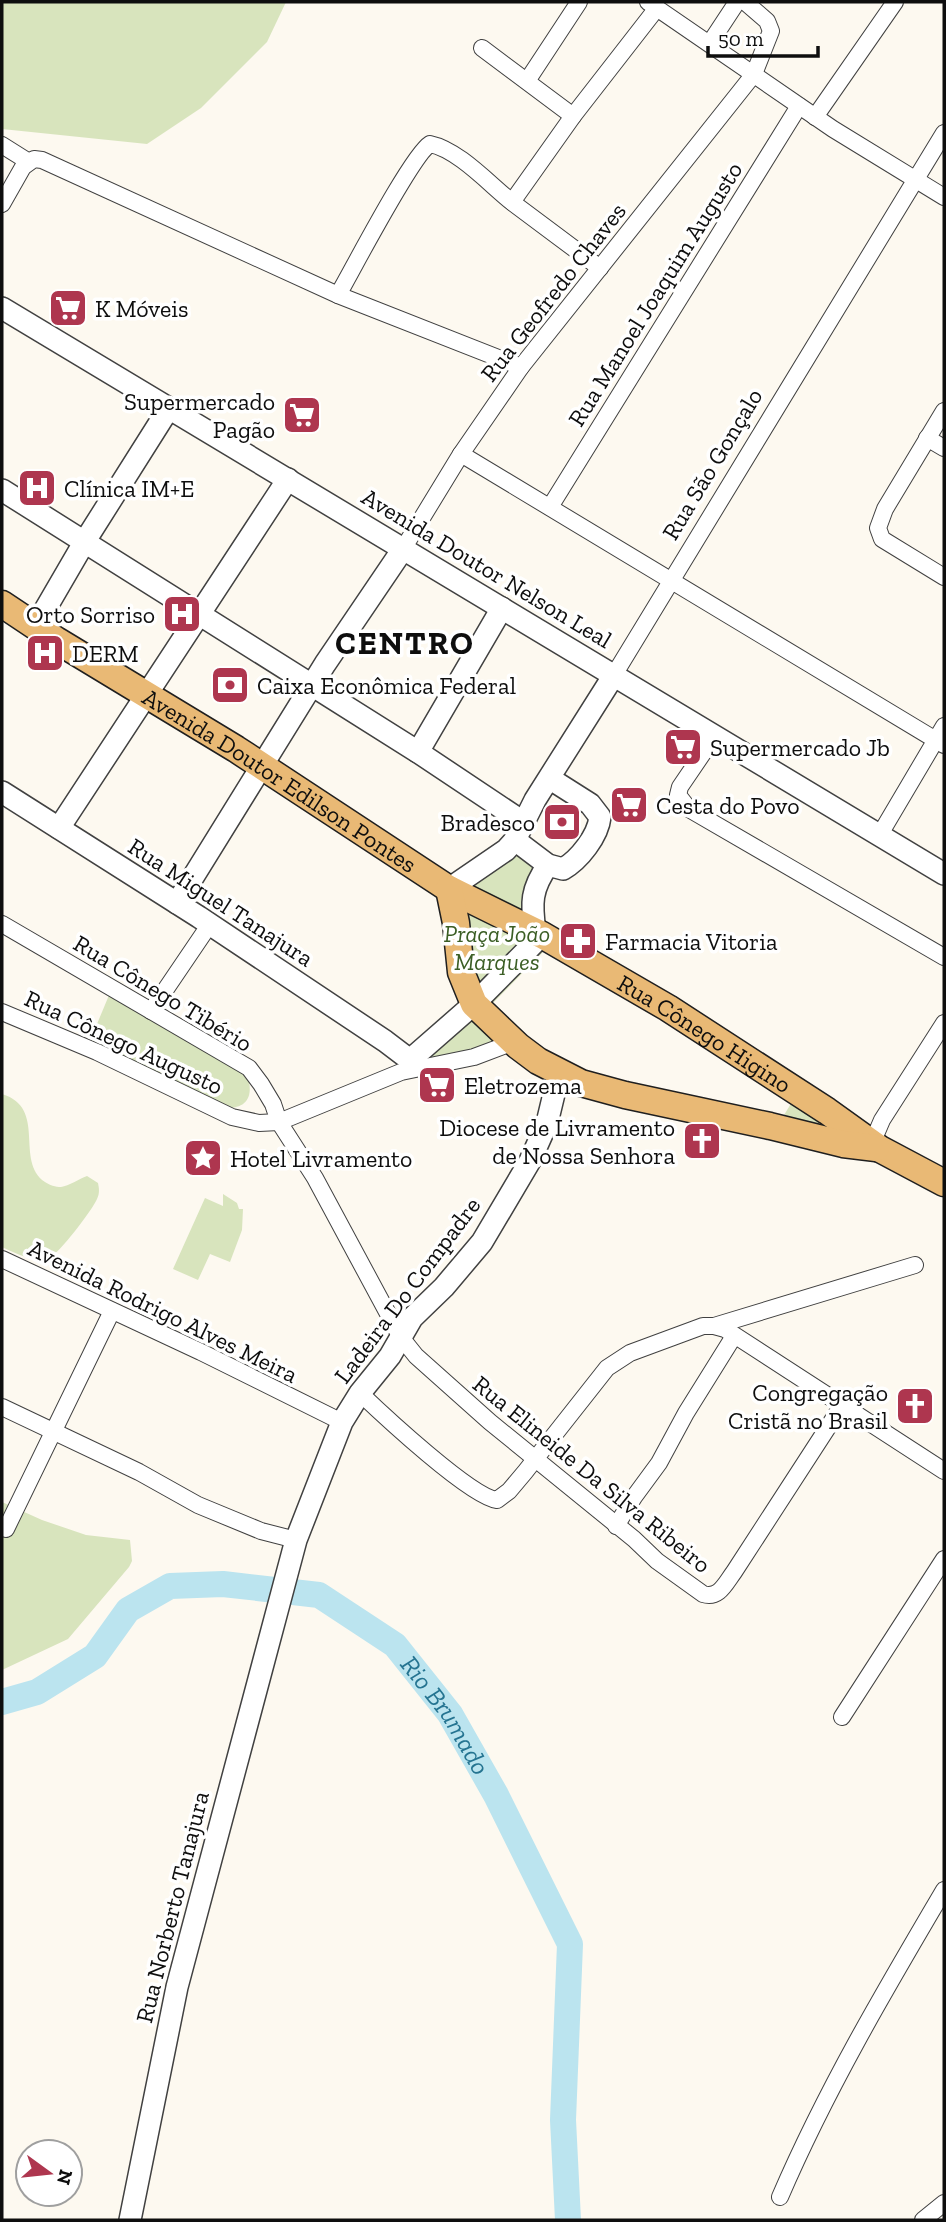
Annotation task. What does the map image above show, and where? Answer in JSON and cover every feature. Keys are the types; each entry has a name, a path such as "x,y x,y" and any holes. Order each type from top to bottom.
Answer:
{"main road":[{"name":"Avenida Doutor Edilson Pontes","path":"2,604 261,766 449,889"},
{"path":"449,889 538,933"},
{"path":"449,889 461,972 474,1004 538,1061 581,1083 625,1095 843,1144 874,1146 944,1183"},
{"name":"Rua Cônego Higino","path":"538,933 668,1007 787,1084 874,1146"},
{"path":"770,1126 787,1084"}],"street":[{"path":"527,81 579,2"},
{"path":"710,43 737,2"},
{"name":"Rua Geofredo Chaves","path":"403,549 461,454 521,368 754,74 771,31 767,21 744,2"},
{"path":"815,117 895,2"},
{"path":"512,202 652,5 815,117 944,197"},
{"path":"482,48 573,116"},
{"name":"Rua Manoel Joaquim Augusto","path":"550,507 799,106"},
{"name":"Rua São Gonçalo","path":"519,831 944,133"},
{"path":"2,145 29,162"},
{"path":"338,295 410,169 428,145 444,148 600,268"},
{"path":"2,204 23,167 38,159 338,295 521,368"},
{"name":"Avenida Doutor Nelson Leal","path":"2,308 944,874"},
{"path":"35,627 85,541 169,408"},
{"path":"944,411 885,509 878,528 878,534 902,552 944,577"},
{"path":"927,438 944,448"},
{"path":"461,454 941,737 879,836"},
{"path":"59,828 288,479"},
{"path":"2,490 418,752 519,831 548,865 563,869 582,853 600,821 598,812 590,804 549,778"},
{"path":"177,903 312,685 403,549"},
{"path":"418,752 502,608"},
{"path":"713,737 680,787 678,796 681,802 704,820 944,957"},
{"name":"Rua Miguel Tanajura","path":"2,792 210,924 405,1066"},
{"path":"449,889 506,850 519,831"},
{"path":"405,1066 474,1004 538,933 533,897 536,885 548,865"},
{"name":"Rua Cônego Tibério","path":"2,924 248,1068 316,1178 400,1335"},
{"path":"151,1011 210,924"},
{"name":"Rua Cônego Augusto","path":"2,1012 97,1052 227,1114 259,1123 279,1122"},
{"path":"874,1146 882,1120 944,1023"},
{"path":"279,1122 405,1066 474,1057 514,1042"},
{"name":"Ladeira Do Compadre","path":"286,1582 296,1540 342,1422 390,1356 412,1318 444,1287 482,1242 530,1161 547,1123 559,1073"},
{"name":"Avenida Rodrigo Alves Meira","path":"2,1259 201,1352 342,1422"},
{"path":"360,1394 425,1452 491,1499 502,1497 607,1368 630,1353 703,1326 714,1326 915,1265"},
{"path":"6,1529 112,1311"},
{"path":"714,1326 843,1404 944,1471"},
{"name":"Rua Elineide Da Silva Ribeiro","path":"400,1335 416,1356 446,1383 688,1585 710,1596 718,1593 734,1572 843,1404"},
{"path":"617,1526 634,1496 659,1463 686,1413 734,1336"},
{"path":"2,1407 139,1472 198,1505 261,1531 296,1540"},
{"path":"842,1717 944,1559"},
{"name":"Rua Norberto Tanajura","path":"130,2220 177,1987 286,1582"},
{"path":"780,2197 801,2148 843,2067 944,1890"},
{"path":"923,2220 944,2203"}],"green space":[{"path":"2,2 286,2 267,42 201,108 147,144 2,129"},
{"name":"Praça João Marques","path":"515,845 536,872 533,879 549,946 489,1007 458,985 468,871"},
{"path":"112,988 243,1065 250,1086 248,1099 238,1107 229,1108 87,1048"},
{"path":"479,1013 500,1041 421,1067 426,1045"},
{"path":"2,1094 16,1101 24,1111 28,1122 32,1161 36,1173 45,1182 61,1187 87,1176 98,1183 99,1195 94,1204 67,1241 49,1258 31,1258 2,1247"},
{"path":"795,1097 849,1136 781,1120"},
{"path":"223,1194 237,1203 239,1209 243,1209 242,1230 230,1262 210,1254 198,1280 173,1269 205,1198 223,1206"},
{"path":"2,1502 42,1520 86,1535 130,1540 132,1561 68,1639 2,1670"}],"waterway":[{"name":"Rio Brumado","path":"2,1702 37,1692 95,1656 128,1610 170,1586 223,1584 319,1595 395,1645 450,1714 496,1795 570,1944 563,2120 568,2220"}],"place":[{"name":"K Móveis","path":"68,308"},
{"name":"Supermercado Pagão","path":"302,415"},
{"name":"Clínica IM+E","path":"37,488"},
{"name":"Orto Sorriso","path":"182,614"},
{"name":"DERM","path":"45,653"},
{"name":"Caixa Econômica Federal","path":"230,685"},
{"name":"Supermercado Jb","path":"683,747"},
{"name":"Cesta do Povo","path":"629,805"},
{"name":"Bradesco","path":"562,822"},
{"name":"Farmacia Vitoria","path":"578,941"},
{"name":"Eletrozema","path":"437,1085"},
{"name":"Diocese de Livramento de Nossa Senhora","path":"702,1141"},
{"name":"Hotel Livramento","path":"203,1158"},
{"name":"Congregação Cristã no Brasil","path":"915,1406"}],"district":[{"name":"CENTRO","path":"405,643"}]}
